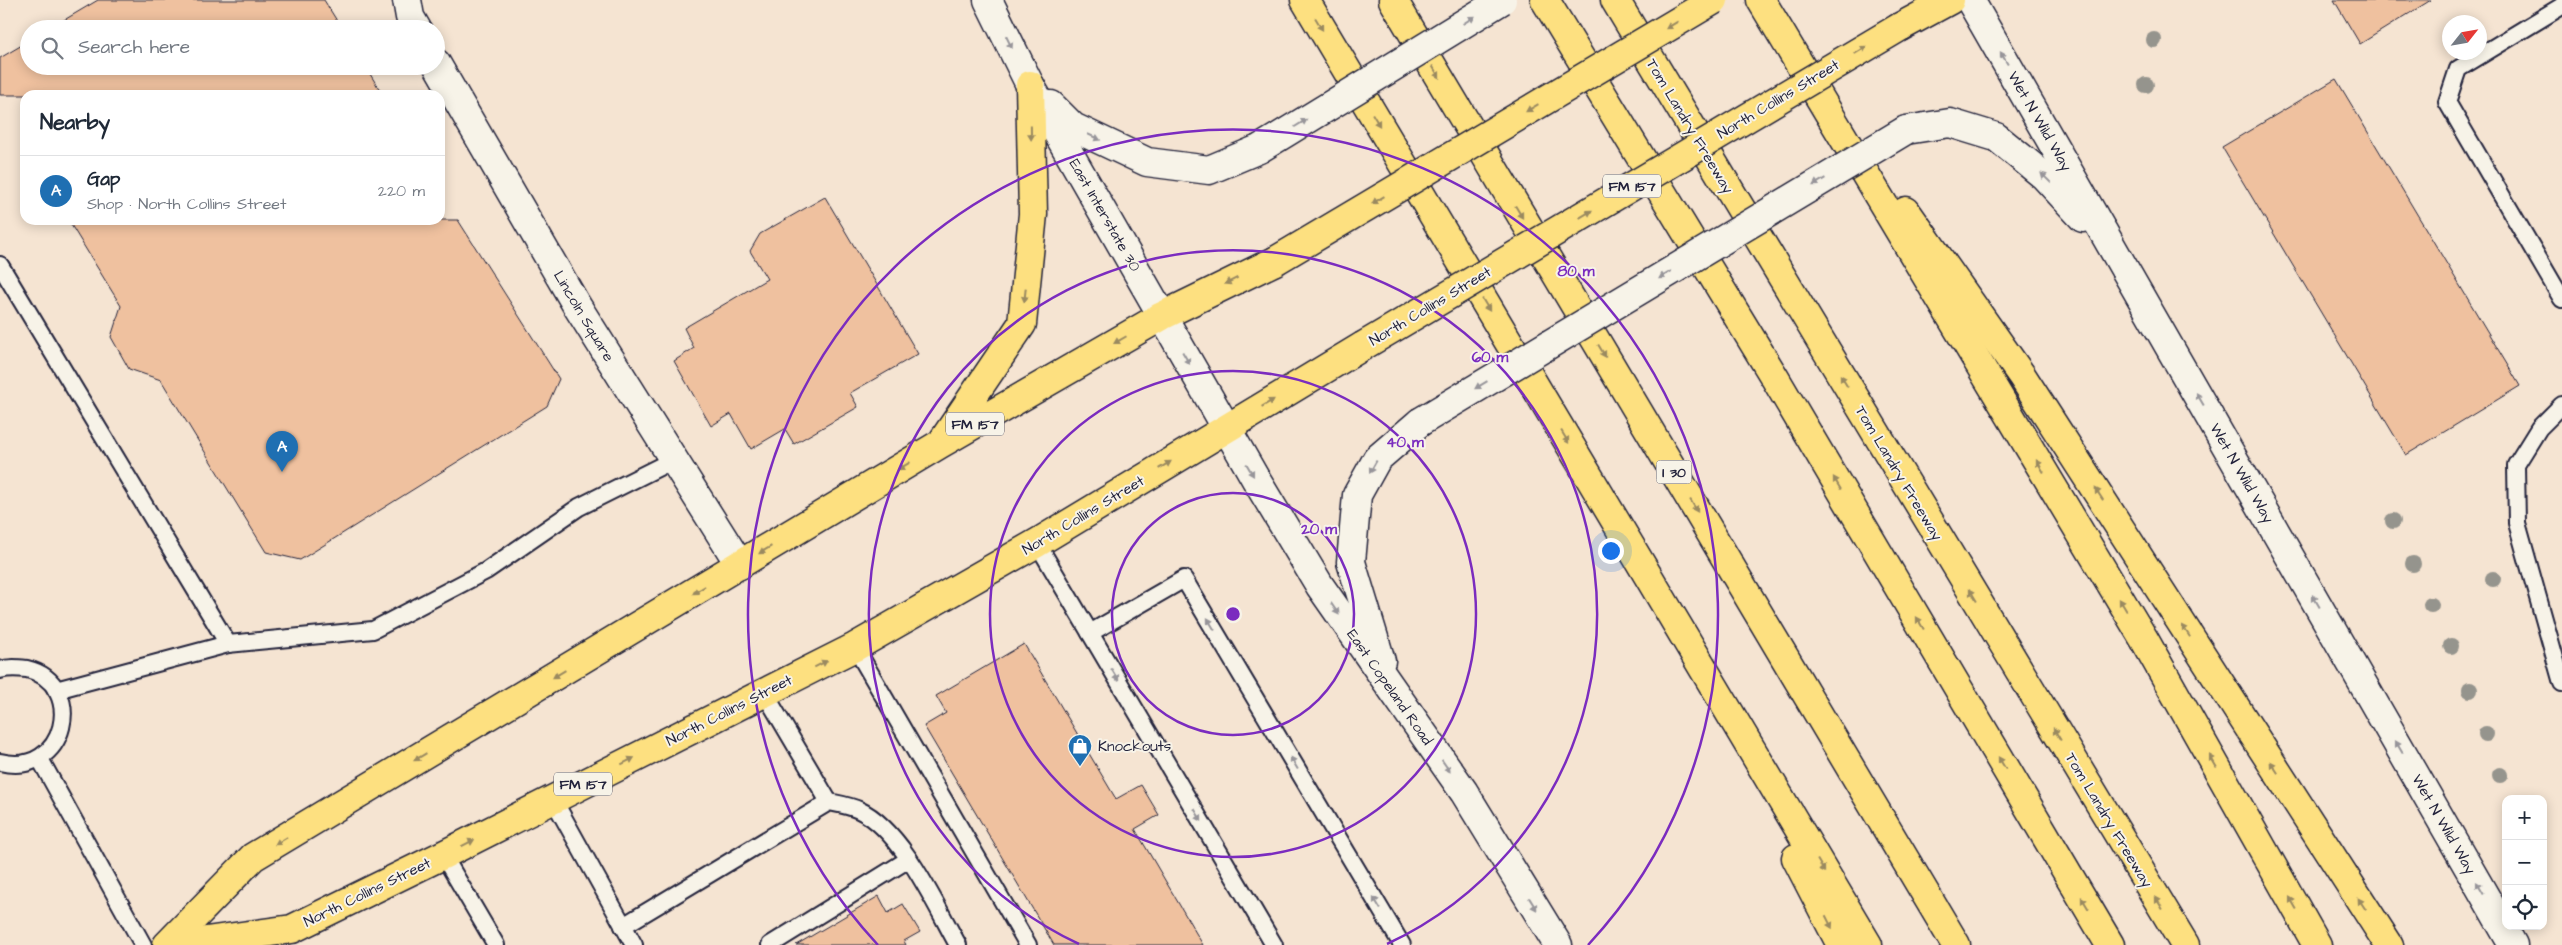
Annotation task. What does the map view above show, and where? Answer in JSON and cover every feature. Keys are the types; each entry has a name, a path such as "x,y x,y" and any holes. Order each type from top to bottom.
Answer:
{"main road":[{"path":"407,0 412,20"},
{"name":"East Interstate 30","path":"988,0 1030,84 1226,428"},
{"path":"1305,0 1868,945"},
{"name":"I 30","path":"1393,0 1956,945"},
{"path":"1030,84 1073,127 1147,162 1209,170 1259,149 1502,0"},
{"path":"1545,0 1775,378 2110,945"},
{"name":"Tom Landry Freeway","path":"1615,0 2185,945"},
{"name":"FM 157","path":"167,945 254,857 940,444 1162,316 1275,260 1714,0"},
{"path":"1760,0 2144,639 2317,945"},
{"name":"North Collins Street","path":"178,945 292,929 443,856 855,647 1037,543 1363,346 1900,27 1950,0"},
{"name":"Wet N Wild Way","path":"1970,0 2513,945"},
{"path":"1785,40 2022,376 2389,945"},
{"name":"Lincoln Square","path":"443,75 577,306 740,565"},
{"path":"940,444 1022,324 1033,214 1030,84"},
{"path":"1388,684 1351,562 1357,495 1377,459 1420,422 1906,130 1950,123 1996,137 2044,176 2115,252"},
{"name":"East Copeland Road","path":"1226,428 1320,586 1464,792 1558,945"},
{"path":"1662,599 1841,945"}],"lane":[{"path":"2562,6 2458,69 2447,102 2562,299"},
{"path":"0,264 228,644"},
{"path":"2562,406 2539,428 2516,465 2517,523 2562,683"},
{"path":"56,690 228,644 373,630 486,570 579,507 673,460"},
{"path":"1037,543 1274,945"},
{"path":"1090,633 1184,579 1402,945"},
{"path":"855,647 1028,945"},
{"path":"0,670 19,668 33,671 46,679 56,690 62,705 64,720 60,735 52,749 40,758 26,764 0,762"},
{"path":"764,692 829,802"},
{"path":"40,758 144,945"},
{"path":"553,799 634,945"},
{"path":"623,926 829,802 858,809 873,818 897,842 909,859 958,945"},
{"path":"443,856 496,945"},
{"path":"770,945 909,859"}],"building":[{"path":"98,0 324,0 336,20 64,20"},
{"path":"2334,0 2431,0 2360,44"},
{"path":"20,46 20,75 371,75 380,90 20,90 20,95 0,95 0,58"},
{"path":"2336,79 2520,386 2406,455 2222,147"},
{"path":"825,197 918,354 850,393 858,407 794,444 785,429 751,449 731,414 711,426 674,361 694,348 684,328 767,279 750,251 760,234"},
{"path":"445,220 458,220 559,379 547,406 300,560 266,552 161,380 129,369 111,337 121,306 71,225 445,225"},
{"path":"1024,644 1116,799 1141,785 1159,815 1135,829 1203,945 1054,945 924,726 946,713 936,696"},
{"path":"879,896 888,913 903,904 920,932 904,941 906,945 796,945"}],"place":[{"name":"Gap","path":"282,472"},
{"name":"Knockouts","path":"1080,767"}]}
